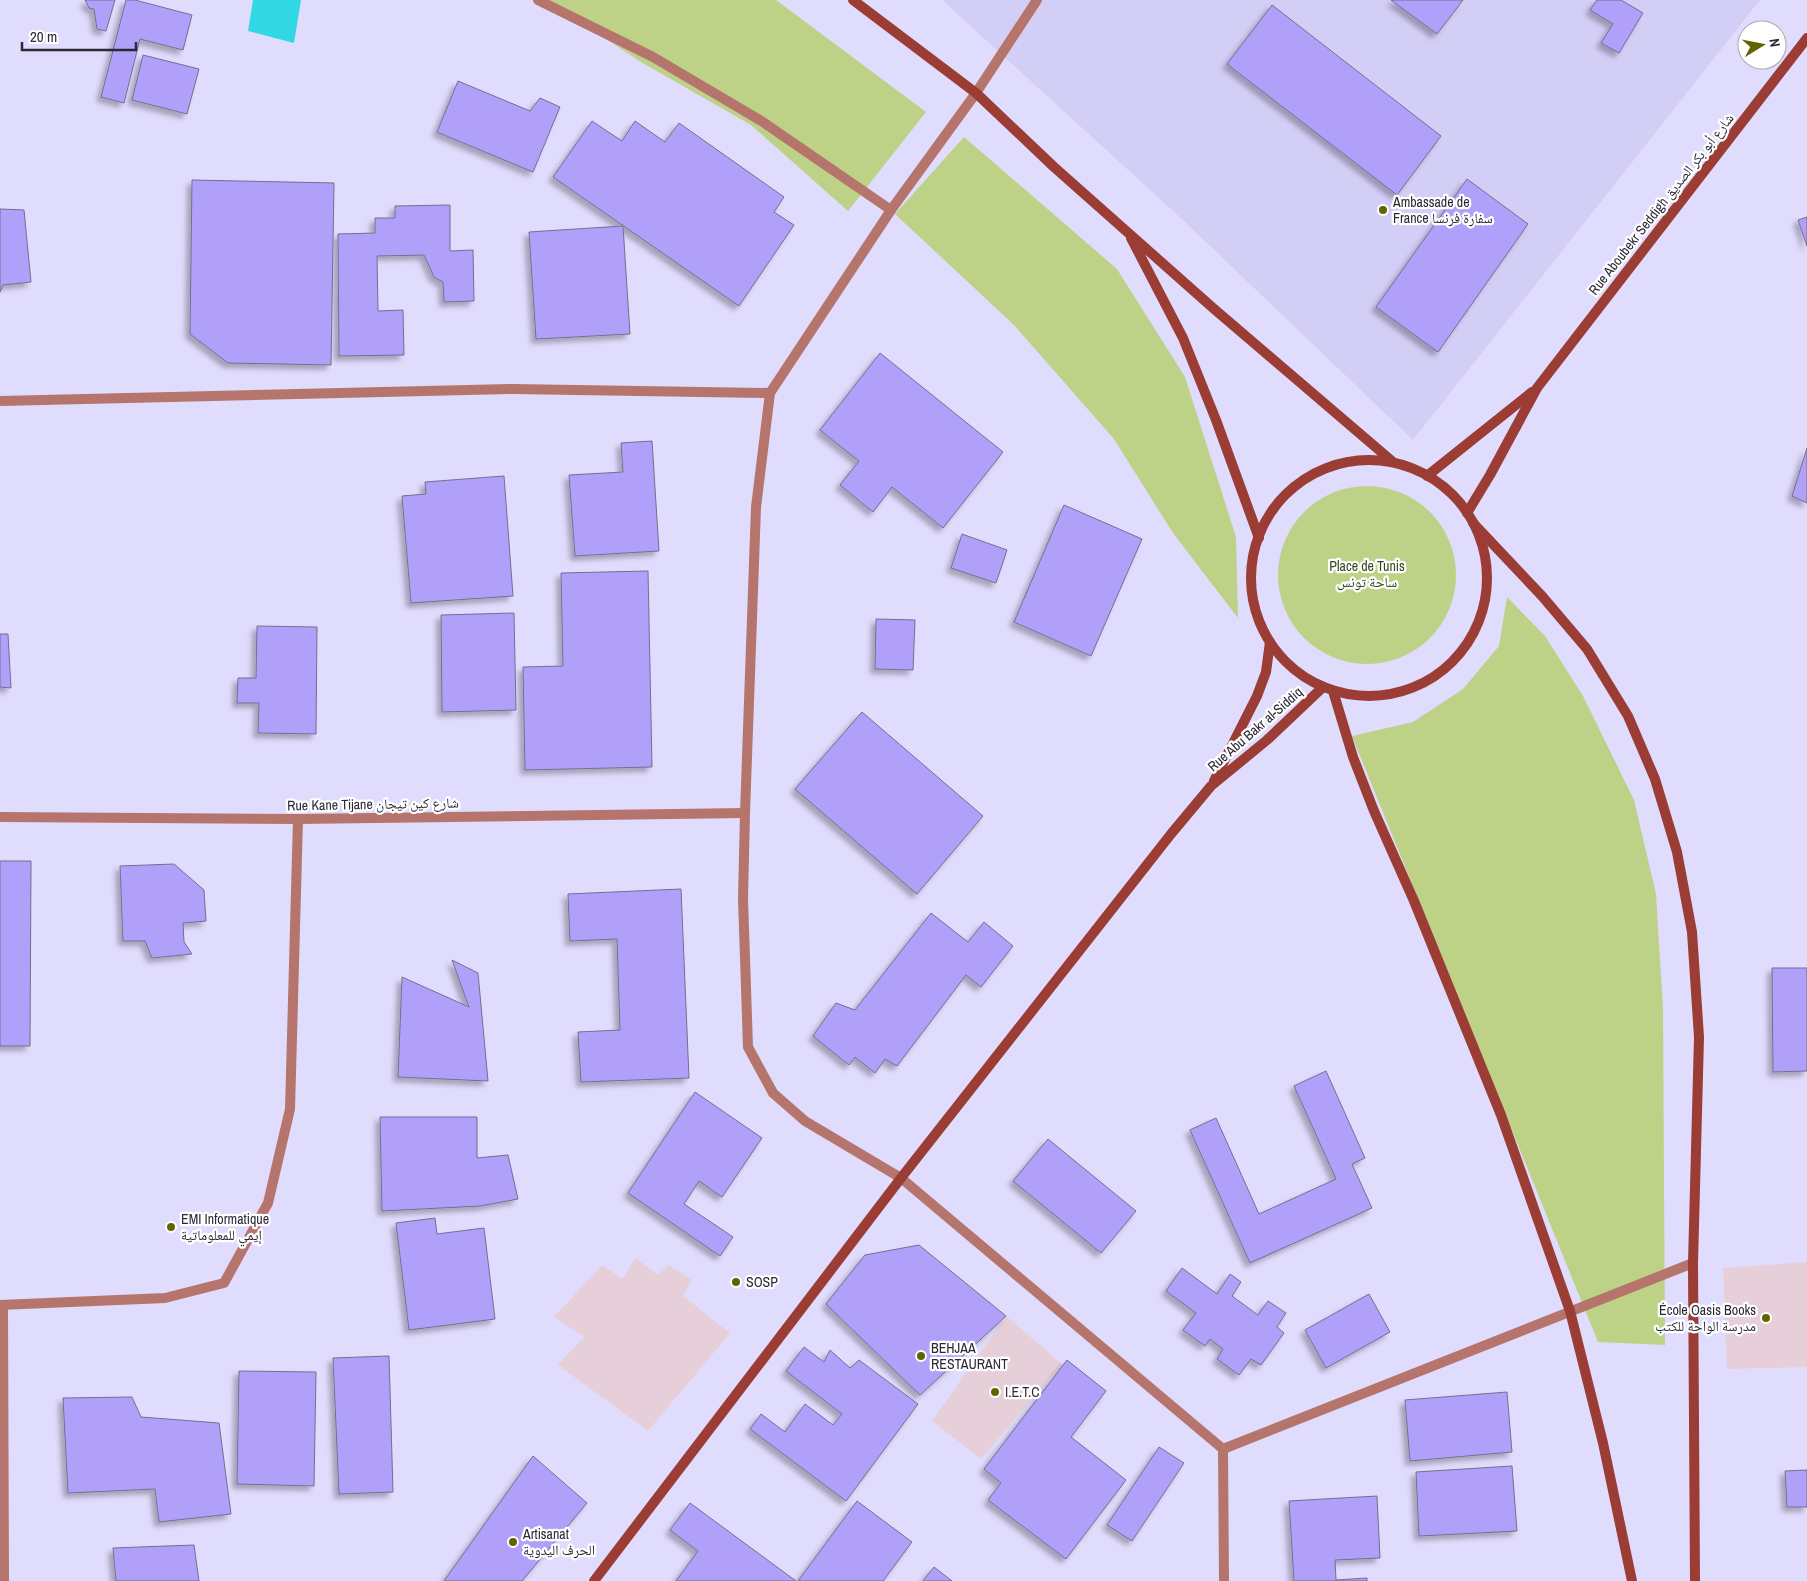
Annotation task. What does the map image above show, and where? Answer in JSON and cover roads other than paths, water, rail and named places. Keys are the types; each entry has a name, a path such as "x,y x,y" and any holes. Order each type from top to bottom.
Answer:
{"street":[{"path":"538,0 653,57 754,117 891,210"},
{"path":"854,0 976,93 1054,167 1213,308 1394,463"},
{"path":"1037,0 976,93 891,210 770,393 756,506 745,813 743,899 748,1047 773,1093 805,1121 901,1178 1223,1449 1224,1581"},
{"name":"Rue Aboubekr Seddigh شارع أبو بكر الصديق","path":"1467,513 1490,475 1537,388 1807,38"},
{"path":"1129,232 1183,338 1216,420 1258,538"},
{"name":"Rue Aboubekr Seddigh شارع أبو بكر الصديق","path":"1427,476 1537,388"},
{"path":"0,401 513,389 770,393"},
{"path":"1371,460 1394,463 1411,468 1427,476 1455,498 1473,523 1482,544 1487,567 1486,590 1481,613 1472,635 1460,654 1443,671 1424,683 1402,692 1380,696 1356,696 1323,687 1288,664 1270,642 1262,626 1256,609 1252,574 1258,538 1269,516 1284,497 1302,481 1323,470 1346,462 1371,460"},
{"path":"1473,523 1542,596 1587,649 1628,716 1655,779 1677,852 1692,932 1699,1037 1693,1264 1695,1581"},
{"name":"Rue Abu Bakr al-Siddiq","path":"1211,786 1257,696 1266,672 1270,642"},
{"name":"Rue Abu Bakr al-Siddiq","path":"1211,786 1267,740 1323,687"},
{"path":"1333,691 1354,758 1374,811 1414,901 1501,1115 1570,1312 1603,1443 1632,1581"},
{"path":"594,1581 901,1178 1152,857 1211,786"},
{"name":"Rue Kane Tijane شارع كين تيجان","path":"0,817 298,819 745,813"},
{"path":"4,1581 1,1305 166,1298 224,1283 268,1203 290,1109 298,819"},
{"path":"1223,1449 1693,1264"}],"place":[{"name":"Ambassade de France سفارة فرنسا","path":"1383,210"},
{"name":"EMI Informatique إيمي للمعلوماتية","path":"171,1227"},
{"name":"SOSP","path":"736,1282"},
{"name":"École Oasis Books مدرسة الواحة للكتب","path":"1766,1318"},
{"name":"BEHJAA RESTAURANT","path":"921,1356"},
{"name":"I.E.T.C","path":"995,1392"},
{"name":"Artisanat الحرف اليدوية","path":"513,1542"}],"park label":[{"name":"Place de Tunis ساحة تونس","path":"1367,574"}]}
